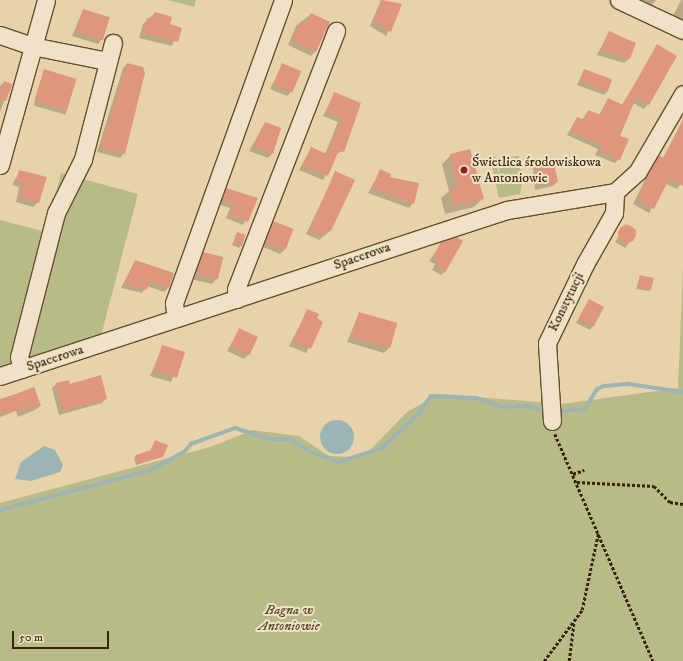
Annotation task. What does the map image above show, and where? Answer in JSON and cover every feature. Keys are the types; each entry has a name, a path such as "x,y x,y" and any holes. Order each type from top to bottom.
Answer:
{"street":[{"path":"0,165 46,0"},
{"path":"176,318 174,303 283,0"},
{"path":"619,0 683,30"},
{"path":"237,298 236,289 336,31"},
{"path":"0,35 32,46 107,61"},
{"path":"22,369 20,357 56,213 82,159 113,43"},
{"path":"615,192 638,171 683,94"},
{"name":"Spacerowa","path":"0,376 507,210 615,192"},
{"name":"Konstytucji","path":"552,421 547,343 585,264 614,213 615,192"}],"path":[{"path":"552,421 576,482 653,661"},
{"path":"573,474 584,470"},
{"path":"576,482 654,486 670,502 683,504"},
{"path":"544,661 582,610 598,533"},
{"path":"568,661 574,621"}],"green space":[{"path":"168,0 196,0 194,7"},
{"path":"519,156 521,175 524,175 520,194 499,198 490,157 496,157 499,177 500,157"},
{"path":"61,173 138,194 101,336 0,370 0,220 46,232"},
{"name":"Bagna w Antoniowie","path":"683,268 683,661 0,661 0,503 210,447 253,430 299,436 329,456 351,457 370,450 407,412 439,394 562,404 678,388"}],"water":[{"path":"340,420 349,425 353,430 353,444 349,449 344,453 334,454 330,453 321,444 320,434 321,430 330,421"},
{"path":"44,446 55,450 63,465 60,472 31,481 15,479 21,462"}],"building":[{"path":"382,0 402,4 391,32 374,21"},
{"path":"83,9 110,17 103,40 76,32"},
{"path":"155,12 172,17 170,24 182,28 178,42 143,33 147,18 153,19"},
{"path":"311,13 330,22 316,52 292,40 301,21 306,23"},
{"path":"609,31 636,43 630,59 601,50"},
{"path":"657,44 677,56 649,105 636,98 620,136 629,139 620,160 599,151 602,145 570,131 577,117 584,120 588,110 601,115 608,98 623,105"},
{"path":"127,63 143,67 145,73 125,154 101,148"},
{"path":"282,63 301,71 292,92 273,84"},
{"path":"44,69 77,79 67,110 34,101"},
{"path":"584,69 612,79 608,91 580,81"},
{"path":"4,81 12,84 6,101 0,99 0,91"},
{"path":"334,92 361,103 344,152 339,150 328,176 303,166 311,147 327,154 342,118 326,112"},
{"path":"683,119 683,186 669,179 654,209 637,200 649,172 659,155 664,158"},
{"path":"265,122 281,128 273,154 253,146"},
{"name":"Świetlica środowiskowa w Antoniowie","path":"470,149 484,199 453,206 450,189 458,187 450,154"},
{"path":"549,159 550,165 554,164 558,182 540,186 537,162"},
{"path":"380,169 391,174 390,177 419,183 414,204 372,188"},
{"path":"19,170 47,177 39,203 20,197 23,183 16,181"},
{"path":"335,171 355,180 331,231 327,230 324,236 310,230"},
{"path":"226,188 258,198 248,222 230,214 234,204 222,200"},
{"path":"273,221 294,229 286,249 265,242"},
{"path":"627,225 633,228 636,234 633,240 627,243 621,240 618,234 621,228"},
{"path":"237,232 246,235 242,246 233,243"},
{"path":"456,237 463,241 446,271 436,265 439,260 433,257 441,242"},
{"path":"203,252 223,257 218,279 197,274"},
{"path":"135,260 174,273 169,288 149,281 147,290 124,284"},
{"path":"640,275 654,278 651,290 638,287"},
{"path":"589,299 604,307 594,326 579,318"},
{"path":"307,309 319,314 317,318 323,322 311,349 293,341"},
{"path":"359,312 397,323 390,348 352,337"},
{"path":"239,328 258,337 250,355 231,346"},
{"path":"162,345 185,352 177,378 154,371"},
{"path":"101,375 107,399 63,411 56,383 69,380 70,384"},
{"path":"34,387 41,406 0,414 0,400"},
{"path":"155,440 168,445 163,457 138,464 136,455 151,450"}],"waterway":[{"path":"555,412 585,409 597,389 604,386 628,384 683,392"},
{"path":"0,510 151,470 184,452 191,444 235,428 269,439 290,439 307,450 339,462 382,448 418,414 431,396 476,398 502,407 528,406 548,412"}],"place":[{"name":"Świetlica środowiskowa w Antoniowie","path":"464,170"}]}
